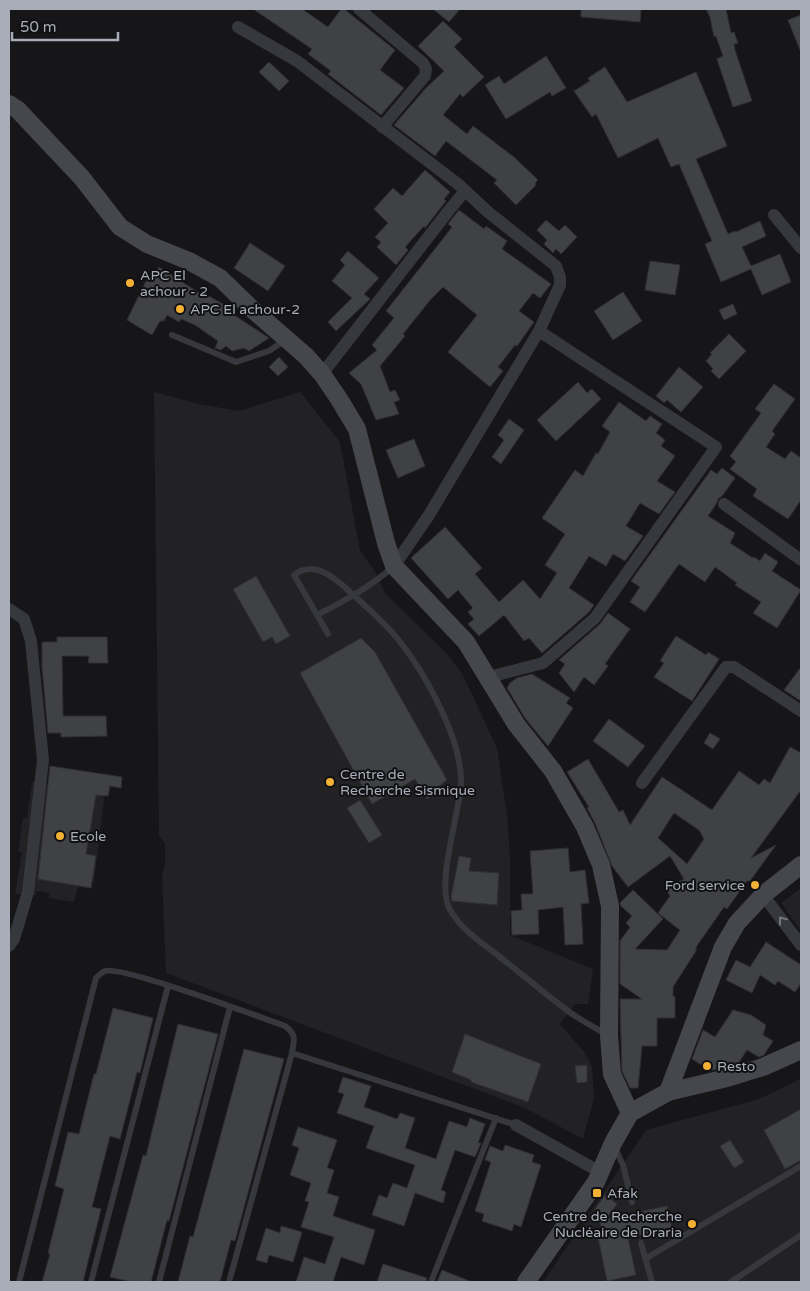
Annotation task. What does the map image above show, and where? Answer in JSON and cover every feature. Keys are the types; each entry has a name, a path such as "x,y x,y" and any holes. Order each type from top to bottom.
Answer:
{"street":[{"path":"360,9 413,53 426,69 425,76 382,127"},
{"path":"238,27 297,61 465,191 488,212 556,266 560,276 560,285 539,331 429,515 394,566"},
{"path":"9,104 18,110 82,178 120,227 147,244 189,261 220,278 286,340 306,356 322,374 357,429 386,544 394,566 466,642 516,724 552,771 586,827 601,865 610,906 609,1036 612,1074 630,1114"},
{"path":"322,374 465,191"},
{"path":"774,215 801,248"},
{"path":"489,677 543,663 595,618 716,447 539,331"},
{"path":"724,504 801,560"},
{"path":"9,609 24,619 31,641 43,760 28,892 14,939 9,946"},
{"path":"642,783 726,667 734,667 801,711"},
{"path":"668,1092 723,946 737,923 763,895 801,865"},
{"path":"763,895 801,945"},
{"path":"526,1282 596,1182 613,1143 630,1114 668,1092 754,1070 801,1050"},
{"path":"516,1125 600,1172"}],"lane":[{"path":"172,335 236,362 270,351 286,340"},
{"path":"317,615 354,596 378,580 394,566"},
{"path":"328,634 294,575 298,571 308,568 320,569 342,584 390,630 411,658 449,725 459,758 461,782 445,888 449,907 460,923 480,941 569,1012 609,1036"},
{"path":"19,1282 96,978 104,971 116,971 230,1006 285,1026 292,1032 294,1037 292,1053 229,1282"},
{"path":"92,1282 168,986"},
{"path":"159,1282 230,1006"},
{"path":"292,1053 516,1125"},
{"path":"431,1282 496,1118"},
{"path":"613,1143 623,1165 632,1202"},
{"path":"645,1259 801,1166"},
{"path":"731,1282 801,1235"},
{"path":"641,1243 652,1282"}],"shaded area":[{"name":"Centre de Recherche Sismique","path":"154,392 199,404 239,411 300,392 340,442 360,551 374,570 385,593 445,652 462,673 497,748 507,815 510,856 510,935 593,969 588,1004 575,1004 560,1024 585,1053 592,1067 594,1098 583,1139 525,1108 166,973 162,875 165,865 165,844 159,836"},
{"name":"Ecole","path":"32,782 102,790 104,800 94,882 79,881 74,902 49,898 49,893 37,891 36,895 15,894 22,852 18,852 23,818 27,819"},
{"path":"801,888 801,931 781,903"},
{"name":"Centre de Recherche Nucléaire de Draria","path":"801,1079 801,1282 543,1282 646,1130 759,1099"}],"building":[{"path":"253,9 302,9 328,27 341,9 344,9 395,50 380,70 404,88 381,115 328,74 331,71 308,54 312,49"},
{"path":"433,9 460,9 449,22"},
{"path":"581,9 641,9 640,22 581,17"},
{"path":"706,9 726,9 731,33 734,32 738,43 734,44 735,50 752,101 733,107 717,59 723,56 716,36 714,37 710,17"},
{"path":"801,15 801,50 800,50 788,20"},
{"path":"443,21 462,39 454,47 484,77 463,97 460,94 443,115 467,134 473,126 514,157 538,180 535,183 536,185 516,205 494,183 497,180 446,141 435,156 394,125 426,88 444,71 418,46"},
{"path":"546,56 566,88 552,96 550,92 506,119 485,85 499,76 504,84"},
{"path":"269,62 289,81 279,91 259,72"},
{"path":"605,67 627,102 696,72 727,146 696,159 728,234 760,221 766,236 742,247 751,266 780,254 791,282 762,295 751,269 721,282 705,244 712,241 679,164 671,167 658,138 618,158 596,114 592,117 574,91 590,81 588,78"},
{"path":"425,170 450,192 444,199 446,201 425,228 424,226 405,247 408,250 396,265 377,247 381,242 375,237 388,223 374,209 393,188 402,196"},
{"path":"459,210 484,229 486,226 507,241 502,249 551,284 540,298 533,293 519,311 534,322 517,346 515,345 498,367 503,371 490,387 448,352 477,315 443,287 403,334 405,336 380,366 390,392 395,390 400,400 394,402 399,414 376,420 361,384 349,373 377,350 372,345 394,318 386,311 452,227 448,224"},
{"path":"546,220 559,231 565,225 577,237 561,254 556,249 553,253 544,244 547,240 537,230"},
{"path":"250,243 285,266 268,291 234,268"},
{"path":"348,251 379,278 364,294 370,299 336,331 328,322 352,298 332,281 345,265 340,260"},
{"path":"650,261 680,265 675,295 645,290"},
{"name":"APC El achour-2","path":"159,267 204,296 205,294 230,308 228,311 269,338 249,351 244,348 232,351 226,346 221,350 215,348 218,341 195,325 181,319 179,322 167,315 164,321 160,321 152,335 127,320 145,283 154,275"},
{"path":"623,292 642,321 613,340 594,311"},
{"path":"733,304 737,314 724,320 719,310"},
{"path":"729,334 746,351 719,379 711,371 713,369 706,361 712,354 710,353"},
{"path":"279,357 288,367 278,376 269,367"},
{"path":"679,367 703,387 681,412 667,400 664,403 656,396"},
{"path":"578,382 587,393 592,389 601,399 556,441 537,420"},
{"path":"774,384 795,399 772,431 775,434 766,447 785,459 791,451 801,458 801,500 788,519 753,496 757,489 730,469 736,462 730,456 761,413 755,409"},
{"path":"619,402 646,421 650,416 662,424 656,433 665,440 661,446 675,456 657,481 675,492 659,514 640,503 626,526 643,536 625,561 613,554 606,566 589,556 569,588 594,605 589,612 542,653 529,638 524,641 504,615 479,636 468,624 474,619 468,612 473,608 458,590 448,599 411,558 445,527 482,568 475,574 499,602 523,580 540,599 557,573 545,565 565,534 542,518 575,470 583,476 596,453 598,454 610,432 602,426"},
{"path":"509,419 524,430 501,464 492,457 504,440 498,435"},
{"path":"414,439 425,466 398,478 386,450"},
{"path":"722,468 735,478 718,499 708,516 735,533 730,543 760,561 765,553 778,562 772,571 801,590 777,628 753,613 761,602 735,585 737,583 715,567 705,582 679,564 645,612 630,602 640,587 631,581 711,470 717,474"},
{"path":"256,576 290,636 276,644 272,637 263,642 233,589"},
{"path":"608,613 630,629 605,664 608,666 594,685 584,677 574,692 559,673 565,664 559,660 600,624"},
{"path":"676,636 706,655 708,652 719,659 692,701 654,677 664,663 660,661"},
{"path":"57,637 107,637 108,663 88,663 89,656 62,656 63,716 106,716 107,736 61,737 61,733 48,733 42,667 42,642 57,642"},
{"path":"361,638 375,652 447,780 437,788 439,792 427,799 415,779 372,804 300,673"},
{"path":"801,667 801,701 784,690"},
{"path":"532,674 570,698 566,703 573,708 548,746 525,718 507,688 517,678"},
{"path":"609,719 645,746 628,767 593,741"},
{"path":"710,733 720,739 713,749 704,743"},
{"path":"790,747 801,753 801,790 751,858 776,845 727,909 724,907 696,947 696,951 673,987 675,1018 657,1018 657,1046 642,1046 638,1088 630,1088 622,1071 620,999 642,999 620,984 620,941 630,927 626,923 632,916 620,903 633,890 663,919 635,949 667,950 680,930 658,913 670,896 666,889 684,879 670,856 628,887 612,866 587,808 589,807 567,772 588,759 619,812 623,810 630,825 662,777 712,810 739,771 759,785 764,779 770,783","holes":["674,813 699,830 704,839 687,864 658,838"]},
{"path":"50,766 122,777 121,788 110,786 108,796 96,795 86,854 96,856 91,888 38,879"},
{"path":"360,800 382,835 369,843 347,808"},
{"path":"568,848 570,872 585,870 589,903 581,904 583,944 565,945 563,907 538,910 539,934 512,935 511,911 522,910 521,894 533,894 530,851"},
{"path":"459,856 471,858 469,871 499,873 497,905 452,901 451,897"},
{"path":"766,942 801,965 801,983 795,992 778,981 775,985 760,975 752,993 726,980 736,960 750,967"},
{"path":"113,1008 153,1018 140,1073 137,1072 120,1139 110,1136 92,1207 101,1209 83,1282 42,1282 64,1189 55,1186 68,1132 79,1134"},
{"path":"733,1010 751,1015 766,1025 763,1035 773,1041 764,1055 759,1057 747,1050 738,1064 727,1067 723,1064 719,1069 714,1070 706,1068 692,1059 703,1030 715,1037"},
{"path":"178,1024 218,1034 151,1282 132,1282 110,1277 143,1155 146,1156"},
{"path":"465,1034 541,1064 528,1102 471,1082 471,1080 452,1072"},
{"path":"244,1049 284,1059 235,1241 231,1240 220,1282 178,1282 190,1236 193,1237"},
{"path":"587,1065 587,1082 577,1083 575,1066"},
{"path":"343,1077 371,1086 364,1107 397,1119 400,1113 415,1118 405,1148 436,1159 449,1121 467,1127 470,1118 485,1124 478,1143 481,1143 475,1157 455,1150 441,1190 446,1192 443,1203 415,1193 404,1226 372,1215 379,1195 387,1198 393,1183 407,1188 415,1165 366,1148 374,1126 337,1113 344,1094 338,1092"},
{"path":"801,1109 801,1160 785,1169 764,1130"},
{"path":"298,1127 337,1140 327,1168 334,1170 327,1193 339,1197 333,1216 375,1230 364,1265 341,1257 333,1282 296,1282 304,1257 325,1264 334,1237 301,1227 309,1202 305,1201 311,1183 290,1175 299,1148 292,1145"},
{"path":"730,1140 744,1162 734,1168 720,1146"},
{"path":"505,1145 534,1155 532,1162 541,1165 521,1227 514,1224 512,1231 482,1221 484,1214 475,1211 491,1162 485,1160 490,1146 503,1151"},
{"path":"605,1195 617,1204 606,1219 667,1206 672,1228 628,1238 636,1275 607,1281 597,1232 602,1231 598,1212 595,1209"},
{"path":"281,1226 302,1232 293,1262 269,1255 267,1263 256,1260 266,1228 280,1233"},
{"path":"383,1264 427,1278 426,1282 377,1282"},
{"path":"442,1270 472,1282 437,1282"}],"place":[{"name":"APC El achour - 2","path":"130,283"},
{"name":"APC El achour-2","path":"180,309"},
{"name":"Centre de Recherche Sismique","path":"330,782"},
{"name":"Ecole","path":"60,836"},
{"name":"Ford service","path":"755,885"},
{"name":"Resto","path":"707,1066"},
{"name":"Afak","path":"597,1193"},
{"name":"Centre de Recherche Nucléaire de Draria","path":"692,1224"}]}
